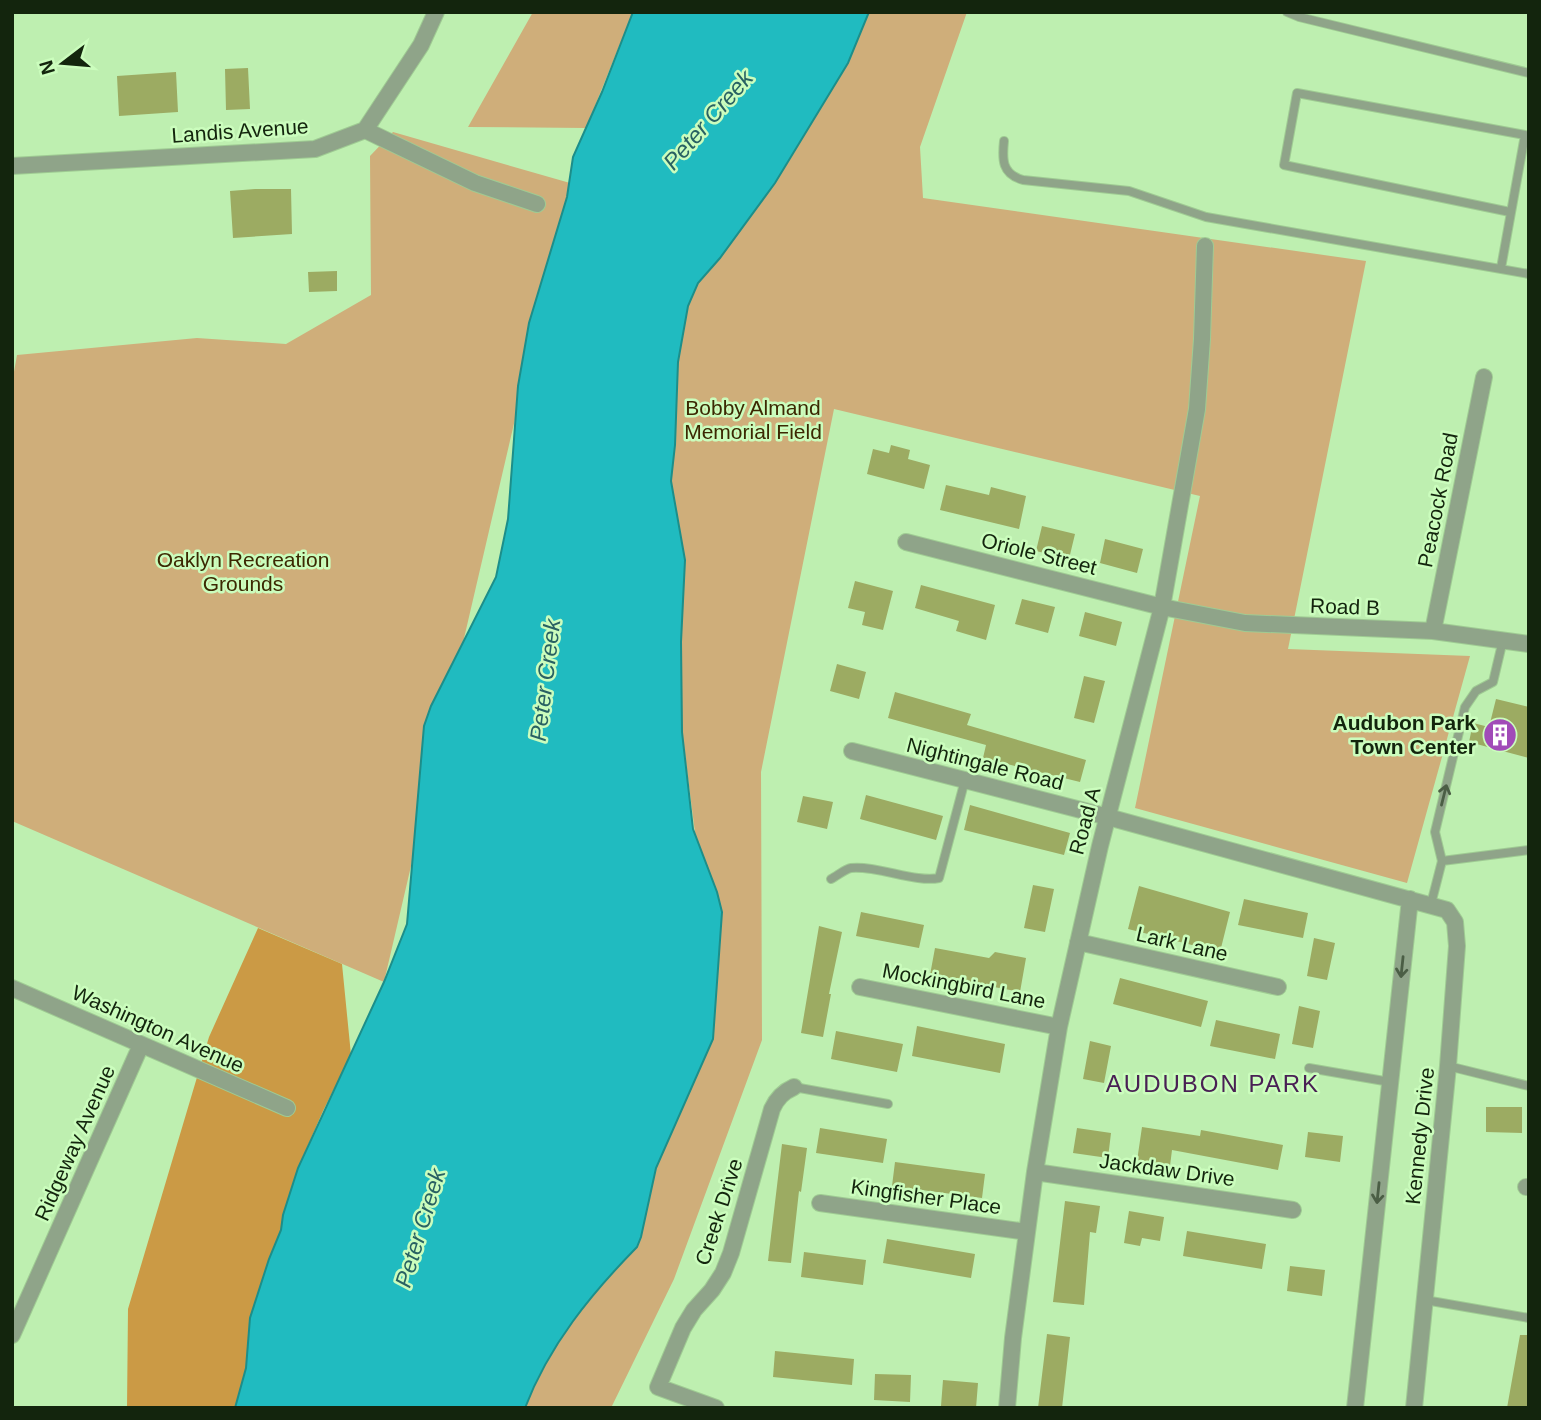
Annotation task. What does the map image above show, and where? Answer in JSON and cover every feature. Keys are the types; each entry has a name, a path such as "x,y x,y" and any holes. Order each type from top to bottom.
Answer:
{"street":[{"path":"436,12 421,45 365,130 475,183 537,204"},
{"name":"Landis Avenue","path":"12,166 315,149 365,130"},
{"name":"Road A","path":"1007,1408 1013,1338 1035,1172 1059,1027 1077,942 1162,607 1197,409 1205,246"},
{"name":"Peacock Road","path":"1433,631 1484,377"},
{"name":"Oriole Street","path":"906,542 1162,607"},
{"name":"Road B","path":"1162,607 1245,623 1433,631 1529,644"},
{"name":"Nightingale Road","path":"852,751 1108,817"},
{"name":"Kennedy Drive","path":"1108,817 1431,904 1447,910 1455,922 1457,932 1448,1066 1413,1408"},
{"name":"Kennedy Drive","path":"1355,1408 1410,899"},
{"name":"Lark Lane","path":"1077,942 1278,987"},
{"name":"Mockingbird Lane","path":"860,986 1059,1027"},
{"name":"Washington Avenue","path":"12,988 287,1108"},
{"name":"Ridgeway Avenue","path":"12,1335 141,1045"},
{"name":"Creek Drive","path":"716,1408 658,1387 683,1328 723,1273 772,1109 785,1091 794,1087"},
{"name":"Jackdaw Drive","path":"1035,1172 1293,1210"},
{"name":"Kingfisher Place","path":"820,1203 1027,1232"}],"lane":[{"path":"1287,12 1529,73"},
{"path":"1500,268 1525,135 1297,93 1284,164 1510,212"},
{"path":"1004,141 1002,158 1005,169 1013,177 1023,180 1129,191 1206,217 1529,274"},
{"path":"1431,904 1441,861 1435,832 1465,707 1476,691 1493,682 1503,640"},
{"path":"831,879 850,868 905,874 929,880 939,878 965,780"},
{"path":"1441,861 1529,850"},
{"path":"1448,1066 1529,1086"},
{"path":"1309,1068 1390,1082"},
{"path":"794,1087 888,1104"},
{"path":"1425,1300 1529,1318"}],"green space":[{"path":"533,12 633,12 586,128 468,127"},
{"name":"Bobby Almand Memorial Field","path":"869,12 967,12 920,147 923,198 1366,261 1288,649 1470,656 1407,883 1135,808 1200,496 834,409 761,772 762,1040 674,1279 611,1408 525,1408 546,1363 573,1321 637,1246 656,1168 713,1039 696,840 682,732 681,642 685,560 671,481 678,362 688,306 698,283 720,258 772,186 848,63"},
{"name":"Oaklyn Recreation Grounds","path":"393,132 570,183 384,982 12,821 12,383 17,355 197,338 286,344 371,295 370,156"}],"shaded area":[{"path":"258,928 342,964 351,1055 298,1168 283,1214 281,1230 250,1318 246,1368 235,1408 127,1408 128,1309 209,1037"}],"water":[{"name":"Peter Creek","path":"633,12 869,12 848,63 775,183 720,258 698,283 688,306 678,362 671,481 685,560 681,642 682,732 693,829 722,912 713,1039 656,1168 637,1247 603,1283 559,1342 525,1408 235,1408 246,1368 250,1318 281,1230 298,1168 384,982 407,924 424,726 431,706 496,577 508,519 518,386 529,323 567,197 573,157"}],"building":[{"path":"248,68 250,109 226,110 225,69"},
{"path":"176,72 178,112 119,116 117,76"},
{"path":"291,189 292,234 233,238 230,191"},
{"path":"337,271 337,291 309,292 308,272"},
{"path":"891,445 910,450 908,459 930,465 924,489 867,474 873,449 889,453"},
{"path":"946,485 989,495 991,487 1026,496 1019,529 940,510"},
{"path":"1042,526 1075,534 1069,559 1036,551"},
{"path":"1105,539 1143,549 1137,573 1100,563"},
{"path":"855,581 893,591 883,630 862,625 865,612 848,608"},
{"path":"921,585 995,605 986,640 956,631 959,621 915,608"},
{"path":"1022,599 1055,607 1048,633 1015,624"},
{"path":"1085,612 1122,622 1116,646 1079,636"},
{"path":"837,664 866,672 859,699 830,691"},
{"path":"1084,676 1105,681 1094,723 1074,718"},
{"path":"895,692 971,714 967,725 1086,760 1080,782 983,758 986,745 888,718"},
{"name":"Audubon Park Town Center","path":"1496,699 1529,707 1529,758 1469,742 1473,723 1489,727"},
{"path":"866,795 943,816 936,840 860,819"},
{"path":"803,796 833,802 827,829 797,822"},
{"path":"970,805 1070,833 1064,855 964,830"},
{"path":"1033,885 1054,889 1045,932 1024,928"},
{"path":"1139,886 1230,912 1220,952 1128,929"},
{"path":"1244,899 1308,913 1303,938 1238,925"},
{"path":"861,912 924,925 919,948 856,936"},
{"path":"819,926 842,932 823,1037 801,1033"},
{"path":"1314,938 1335,943 1327,980 1307,976"},
{"path":"935,948 989,958 995,952 1026,958 1020,992 930,975"},
{"path":"1120,978 1208,1001 1201,1027 1113,1004"},
{"path":"1299,1006 1320,1011 1313,1048 1292,1044"},
{"path":"1216,1020 1280,1034 1275,1059 1210,1046"},
{"path":"917,1026 1005,1044 1000,1073 912,1056"},
{"path":"836,1031 903,1044 897,1072 831,1059"},
{"path":"1090,1041 1111,1046 1104,1083 1083,1079"},
{"path":"1486,1107 1522,1107 1522,1133 1486,1132"},
{"path":"1142,1127 1200,1136 1201,1130 1283,1145 1278,1170 1172,1150 1170,1166 1137,1161"},
{"path":"820,1128 887,1139 883,1163 816,1153"},
{"path":"1077,1128 1111,1133 1108,1158 1073,1153"},
{"path":"1308,1132 1343,1136 1340,1162 1305,1157"},
{"path":"782,1144 807,1148 791,1263 768,1261"},
{"path":"895,1162 985,1174 982,1198 892,1186"},
{"path":"1065,1201 1100,1206 1096,1233 1090,1232 1084,1305 1053,1302"},
{"path":"1129,1211 1164,1217 1160,1241 1142,1238 1140,1246 1124,1243"},
{"path":"1187,1231 1266,1244 1262,1269 1183,1256"},
{"path":"887,1239 975,1254 971,1278 883,1263"},
{"path":"804,1252 866,1260 863,1285 801,1277"},
{"path":"1290,1266 1325,1270 1322,1296 1287,1291"},
{"path":"1047,1334 1070,1337 1062,1408 1038,1408"},
{"path":"1520,1335 1529,1335 1529,1408 1507,1408"},
{"path":"775,1351 854,1359 852,1385 773,1377"},
{"path":"875,1374 911,1375 910,1402 874,1400"},
{"path":"943,1380 978,1383 976,1408 941,1406"}],"place":[{"name":"Audubon Park Town Center","path":"1500,735"}],"district":[{"name":"AUDUBON PARK","path":"1213,1084"}]}
